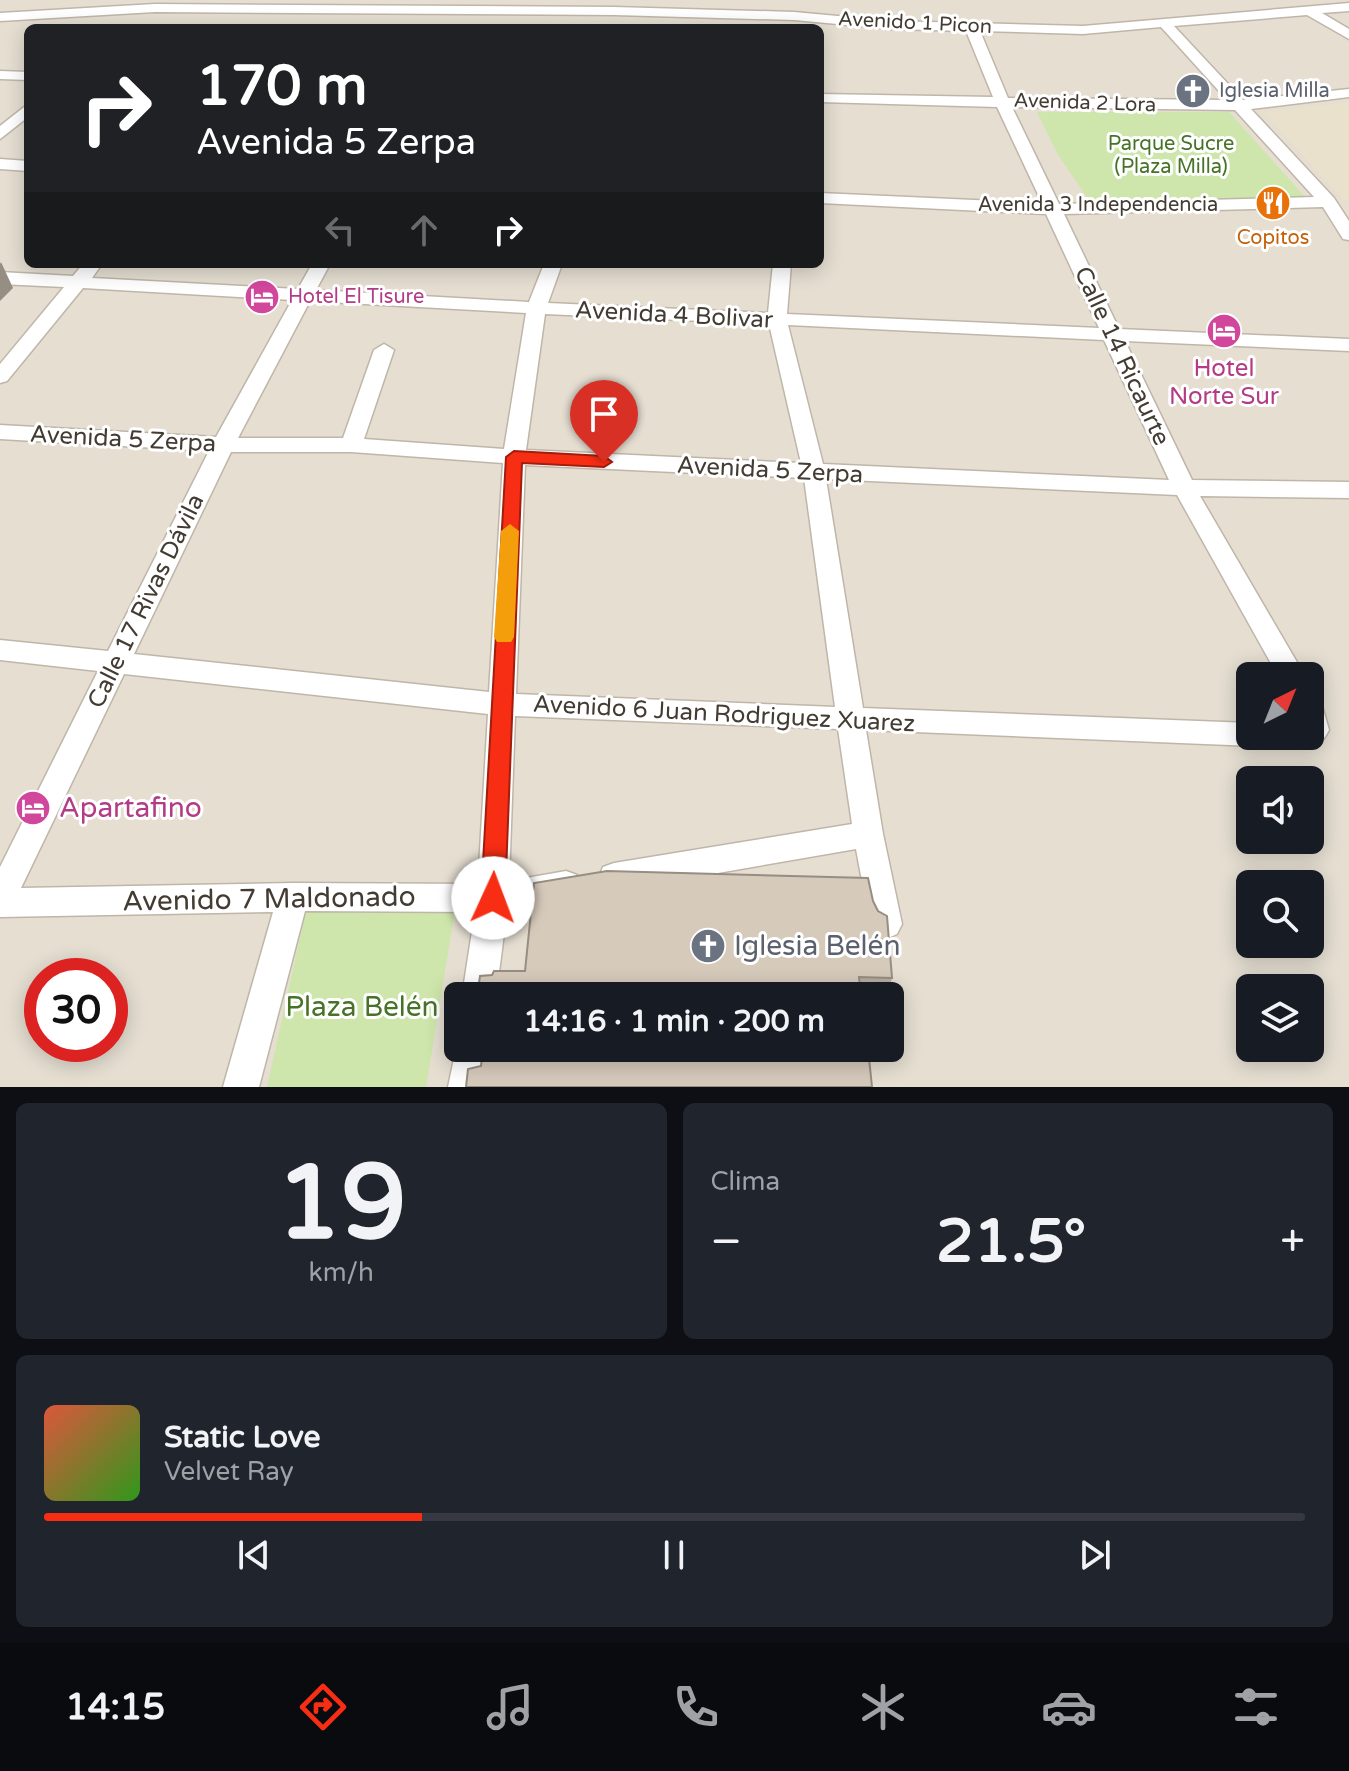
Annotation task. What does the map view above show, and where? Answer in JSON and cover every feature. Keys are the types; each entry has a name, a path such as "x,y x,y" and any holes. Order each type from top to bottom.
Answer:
{"street":[{"name":"Avenido 1 Picon","path":"0,17 135,9 452,9 614,11 767,22 1083,30 1312,13 1349,7"},
{"path":"279,24 291,8"},
{"path":"118,24 135,9"},
{"path":"445,24 452,9"},
{"path":"612,24 614,11"},
{"path":"1312,13 1349,35"},
{"path":"1166,25 1328,202 1349,235"},
{"name":"Calle 14 Ricaurte","path":"971,26 1002,101 1184,488 1284,662"},
{"path":"0,75 24,76"},
{"name":"Avenida 2 Lora","path":"824,98 1242,105 1349,93"},
{"path":"1197,105 1258,123"},
{"path":"0,134 24,113"},
{"path":"0,164 24,166"},
{"path":"1298,203 1307,189 1303,174"},
{"name":"Avenida 3 Independencia","path":"824,198 1053,209 1328,202"},
{"path":"0,377 90,268"},
{"name":"Calle 17 Rivas Dávila","path":"0,901 223,445 319,268"},
{"path":"481,982 493,898 514,457 536,308 551,268"},
{"path":"782,268 777,319 814,472 868,834 886,924"},
{"name":"Avenida 4 Bolivar","path":"0,278 536,308 1349,345"},
{"path":"351,445 384,350"},
{"name":"Avenida 5 Zerpa","path":"0,432 223,445 351,445 514,457 1184,488 1349,490"},
{"name":"Avenido 6 Juan Rodriguez Xuarez","path":"0,650 500,704 1236,736"},
{"name":"Avenido 7 Maldonado","path":"0,901 493,898 868,834"},
{"path":"241,1087 293,897"},
{"path":"466,1087 470,1062"}],"shaded area":[{"path":"0,0 1349,0 1349,1087 0,1087"},
{"path":"1349,102 1349,201 1344,201 1264,112"}],"green space":[{"name":"Parque Sucre (Plaza Milla)","path":"1037,112 1229,112 1305,197 1089,200 1058,155"},
{"name":"Plaza Belén","path":"307,906 455,910 426,1087 267,1087"}],"building":[{"name":"Iglesia Belén","path":"607,871 868,878 878,911 887,916 892,978 859,977 860,982 479,982 480,976 492,975 494,971 525,971 534,883"},
{"path":"481,1062 869,1062 872,1087 466,1087 468,1069 481,1066"}],"slow traffic":[{"path":"504,637 510,531"}],"place":[{"name":"Iglesia Milla","path":"1193,91"},
{"name":"Copitos","path":"1273,203"},
{"name":"Hotel El Tisure","path":"262,297"},
{"name":"Hotel Norte Sur","path":"1224,331"},
{"name":"Apartafino","path":"33,808"},
{"name":"Iglesia Belén","path":"708,946"}],"route":[{"path":"493,898 514,457 604,462"}]}
